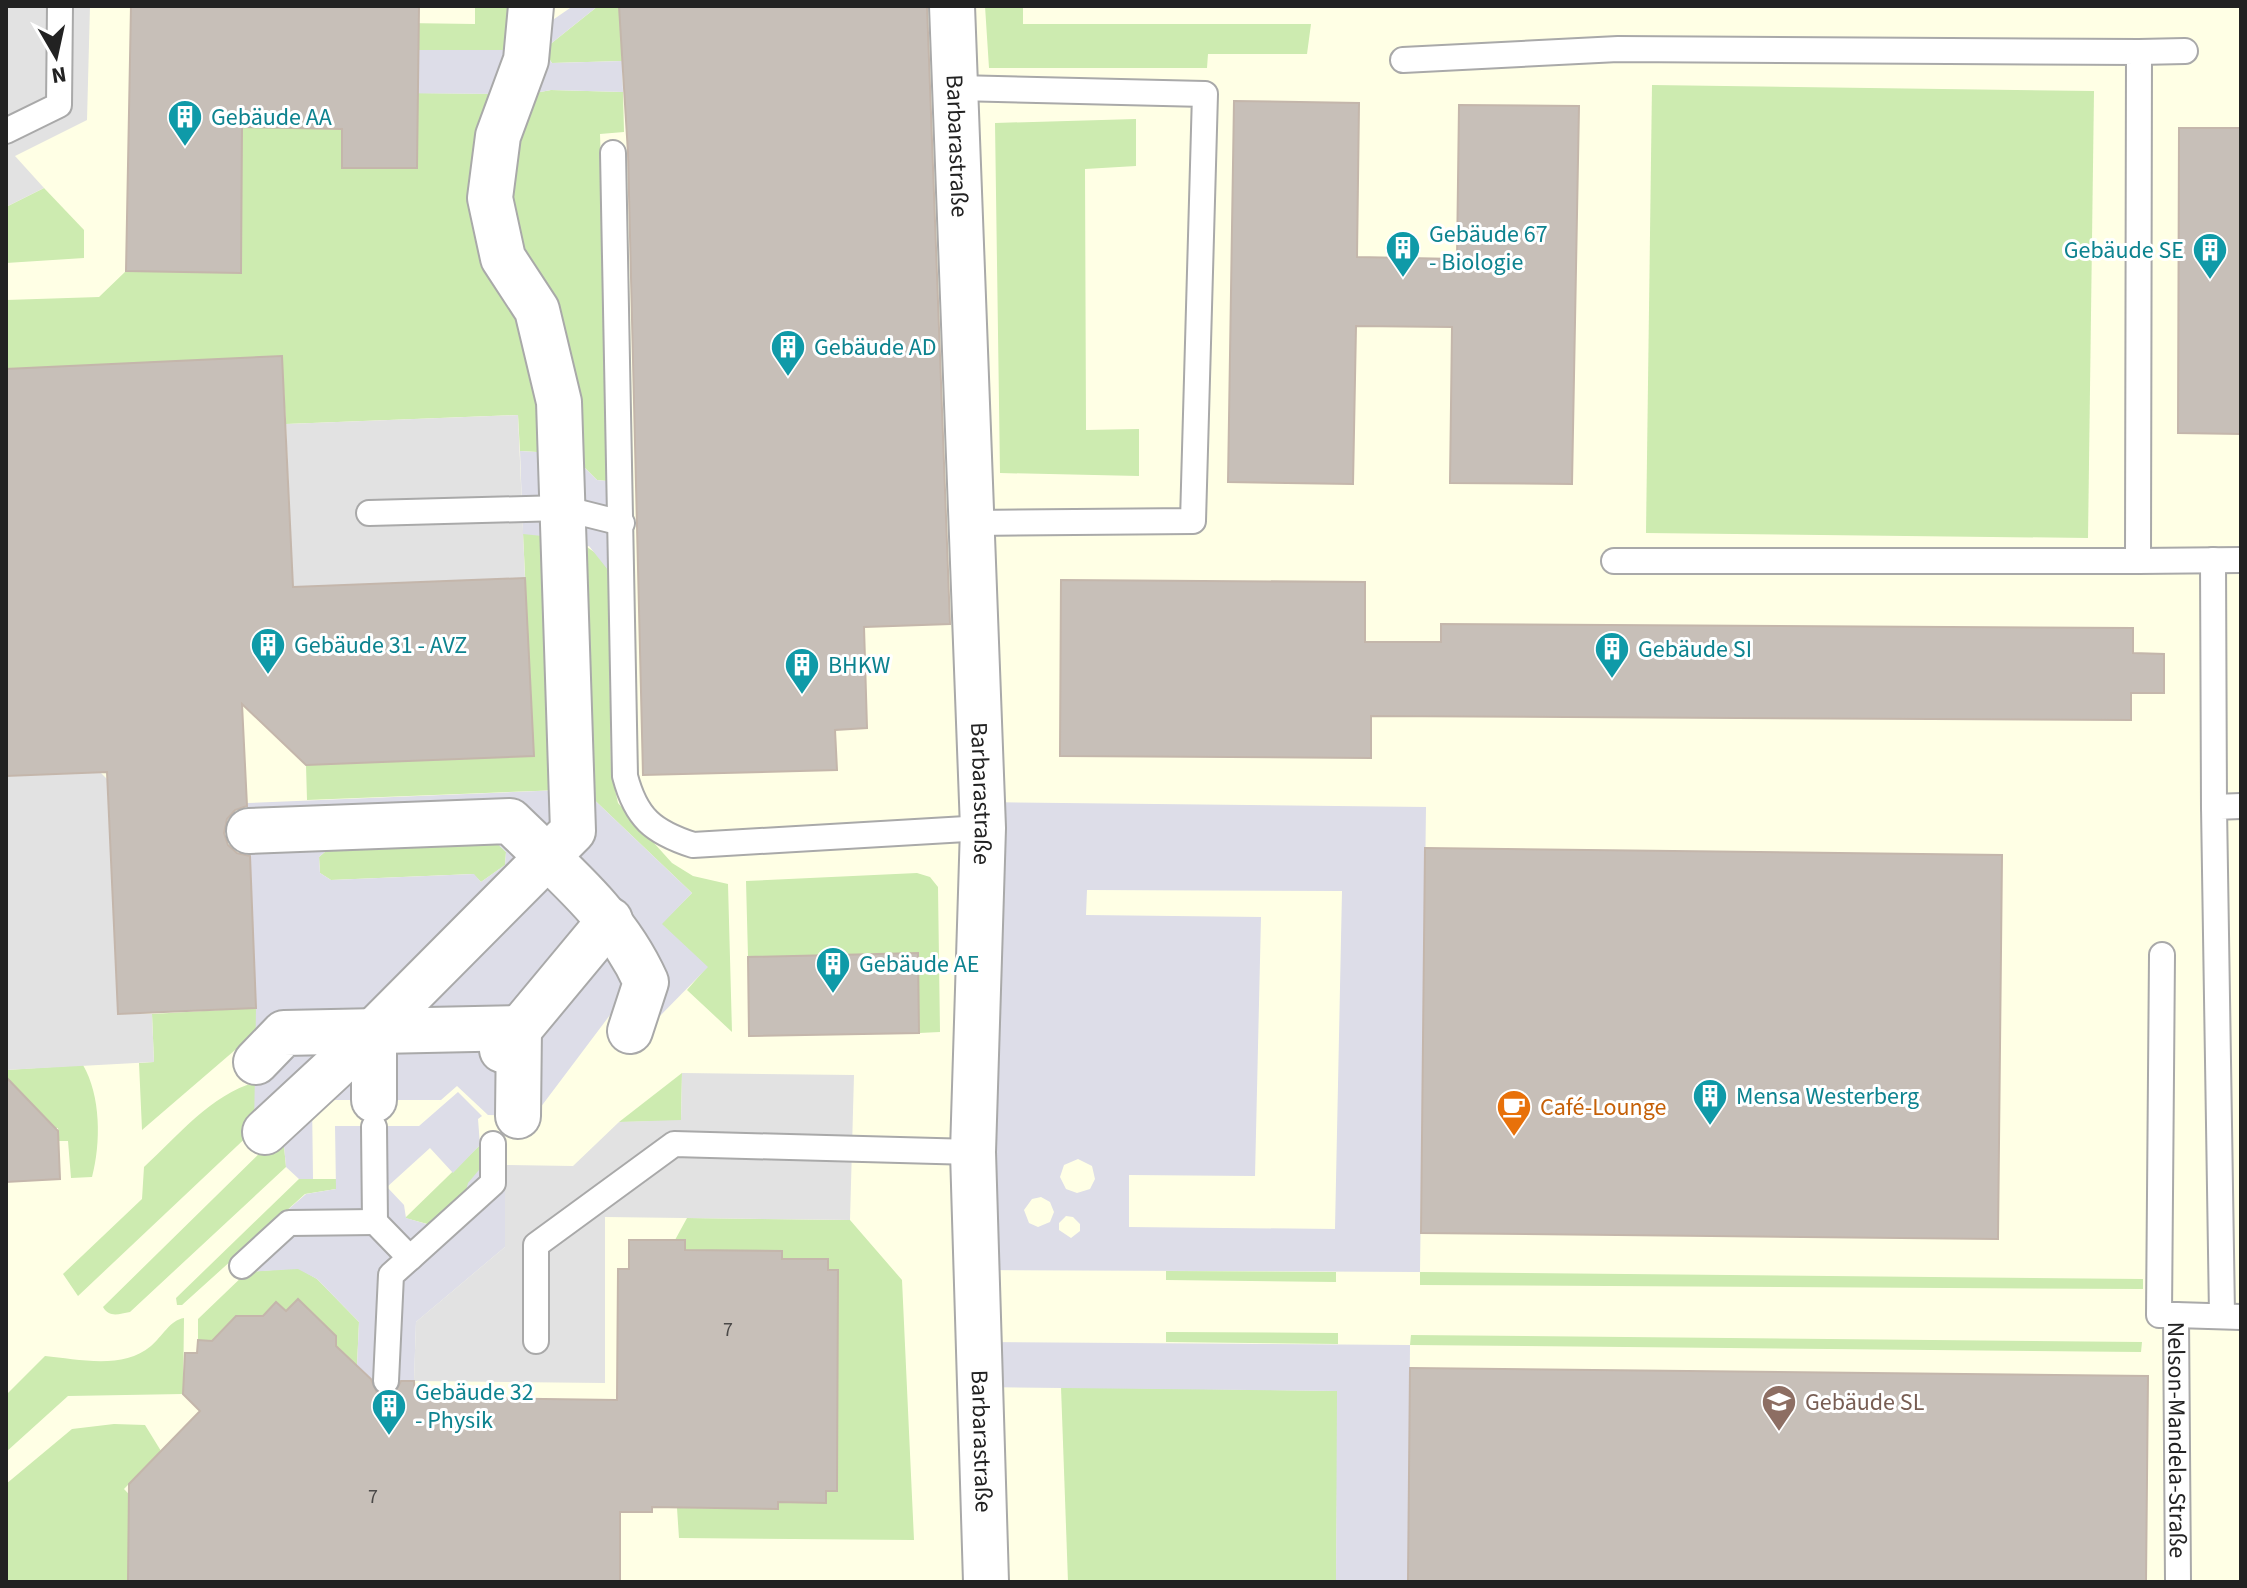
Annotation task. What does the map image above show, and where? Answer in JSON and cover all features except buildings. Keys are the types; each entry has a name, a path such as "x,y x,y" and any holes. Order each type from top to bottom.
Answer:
{"street":[{"path":"265,1132 374,1031 573,831 559,402 547,339 537,310 503,258 490,198 498,136 526,60 531,6"},
{"name":"Barbarastraße","path":"952,6 983,828 973,1152 986,1582"},
{"path":"249,831 510,821 610,920 630,946 646,982 630,1031"},
{"path":"502,1125 493,1060 610,920"},
{"path":"256,1062 284,1033 519,1028"},
{"path":"374,1031 374,1113"}],"lane":[{"path":"6,131 59,105 60,6"},
{"path":"1403,60 1618,49 2185,51"},
{"path":"2138,561 2139,52"},
{"path":"957,88 1205,94 1193,521 973,523"},
{"path":"613,153 625,776 632,801 647,823 693,845 983,828"},
{"path":"369,513 562,508 622,523"},
{"path":"2168,1315 2232,1316 2214,807 2213,560"},
{"path":"1614,561 2241,560"},
{"path":"2214,807 2241,806"},
{"name":"Nelson-Mandela-Straße","path":"2162,955 2168,1315 2178,1582"},
{"path":"374,1113 375,1222 410,1258"},
{"path":"386,1381 391,1275 493,1183 502,1125"},
{"path":"536,1341 536,1245 674,1144 973,1152"},
{"path":"242,1266 289,1223 375,1222"}],"shaded area":[{"path":"6,6 2241,6 2241,1582 6,1582"},
{"path":"6,6 90,6 87,120 15,156 44,188 6,207"},
{"path":"514,6 542,6 541,28 573,6 598,6 543,50 552,63 622,61 623,92 551,90 535,93 508,140 502,204 512,247 543,303 557,339 578,461 597,480 607,481 621,473 623,580 608,570 589,546 579,549 584,790 692,893 662,924 708,967 655,1021 630,1031 610,1015 534,1116 488,1115 457,1086 441,1100 312,1100 313,1179 299,1179 286,1167 284,1146 265,1132 254,1130 256,1008 247,803 562,790 551,548 542,536 523,534 520,451 537,452 549,447 547,391 530,322 500,278 489,254 480,196 480,158 502,94 374,93 375,50 514,50","holes":["487,834 506,852 505,865 481,882 474,874 331,880 320,873 319,857 340,839"]},
{"path":"518,415 525,578 293,587 286,424"},
{"path":"100,772 107,779 118,1013 152,1014 154,1062 6,1070 6,776"},
{"path":"982,802 1426,807 1420,1272 976,1270","holes":["1087,890 1342,891 1335,1229 1129,1227 1129,1175 1255,1176 1261,917 1086,915","1078,1159 1092,1166 1095,1179 1090,1189 1077,1193 1066,1189 1060,1177 1064,1165","1041,1197 1050,1202 1054,1212 1050,1222 1038,1227 1029,1223 1024,1210 1032,1199","1066,1216 1073,1217 1080,1224 1080,1231 1071,1238 1059,1230 1059,1223"]},
{"path":"682,1073 854,1075 850,1220 605,1217 605,1383 414,1381 416,1322 505,1247 505,1165 573,1166 619,1122 681,1120"},
{"path":"458,1092 482,1116 478,1119 480,1145 453,1173 430,1148 387,1187 404,1205 406,1218 430,1225 464,1198 468,1183 484,1164 484,1145 505,1144 505,1247 416,1322 414,1381 373,1381 357,1365 359,1322 317,1279 298,1269 247,1272 233,1257 306,1194 336,1189 335,1126 419,1126"},
{"path":"979,1342 1410,1345 1408,1582 1336,1582 1337,1391 982,1387"}],"green space":[{"path":"475,6 514,6 515,50 375,50 404,23 475,24"},
{"path":"598,6 619,6 622,61 552,63 543,50"},
{"path":"985,6 1023,6 1023,24 1311,24 1307,54 1208,54 1207,68 989,68"},
{"path":"1652,85 2094,91 2088,538 1646,533"},
{"path":"551,90 623,92 624,132 600,134 611,460 611,477 607,481 597,480 578,461 521,268 505,152 535,93"},
{"path":"418,93 502,94 516,302 549,447 537,452 520,451 518,415 286,424 282,356 6,369 6,300 99,297 126,271 240,272 242,127 342,129 342,168 416,168"},
{"path":"1136,119 1136,166 1085,169 1086,430 1139,429 1139,476 1000,473 995,123"},
{"path":"44,188 84,230 84,258 6,263 6,207"},
{"path":"523,534 542,536 562,790 307,800 306,765 534,756"},
{"path":"584,545 600,556 608,570 611,772 618,803 672,863 693,876 728,884 732,1032 687,990 707,967 661,924 692,893 584,790"},
{"path":"487,834 506,852 505,865 481,882 473,874 331,880 320,873 319,857 340,839"},
{"path":"917,873 930,877 938,887 940,1032 919,1033 917,953 748,957 746,881"},
{"path":"256,1008 256,1032 142,1130 139,1063 154,1062 152,1014"},
{"path":"83,1065 96,1105 97,1150 92,1177 71,1178 68,1141 59,1141 58,1128 46,1128 46,1118 22,1094 6,1094 6,1070"},
{"path":"682,1073 681,1121 619,1122"},
{"path":"256,1082 254,1130 78,1296 63,1274 142,1199 144,1167 209,1106"},
{"path":"273,1140 284,1146 286,1167 130,1312 108,1313 103,1307"},
{"path":"480,1145 484,1145 480,1170 460,1200 431,1225 405,1218"},
{"path":"299,1179 336,1179 336,1189 305,1194 182,1305 177,1305 176,1298"},
{"path":"687,1218 850,1220 902,1280 914,1540 679,1538 677,1508 777,1509 778,1497 790,1502 825,1503 826,1491 837,1490 838,1271 828,1270 827,1259 782,1262 782,1251 685,1250 685,1240 675,1240"},
{"path":"298,1268 317,1279 359,1322 357,1365 336,1380 336,1336 298,1299 286,1311 276,1303 263,1316 237,1316 212,1341 198,1340 198,1319 247,1272"},
{"path":"1166,1271 1336,1272 1336,1282 1166,1280"},
{"path":"1420,1272 2143,1279 2143,1289 1420,1285"},
{"path":"184,1318 183,1394 68,1396 6,1452 6,1395 45,1356 100,1361 127,1358 151,1346 170,1325"},
{"path":"1166,1332 1338,1333 1338,1344 1166,1342"},
{"path":"1411,1335 2142,1342 2141,1352 1410,1345"},
{"path":"1061,1387 1338,1391 1336,1582 1068,1582"},
{"path":"114,1424 145,1425 161,1451 124,1489 140,1506 128,1519 128,1582 6,1582 6,1484 72,1429"}],"place":[{"name":"Gebäude AA","path":"185,148"},
{"name":"Gebäude 67 - Biologie","path":"1403,279"},
{"name":"Gebäude SE","path":"2210,281"},
{"name":"Gebäude AD","path":"788,378"},
{"name":"Gebäude 31 - AVZ","path":"268,676"},
{"name":"Gebäude SI","path":"1612,680"},
{"name":"BHKW","path":"802,696"},
{"name":"Gebäude AE","path":"833,995"},
{"name":"Mensa Westerberg","path":"1710,1127"},
{"name":"Café-Lounge","path":"1514,1138"},
{"name":"Gebäude SL","path":"1779,1433"},
{"name":"Gebäude 32 - Physik","path":"389,1437"}]}
